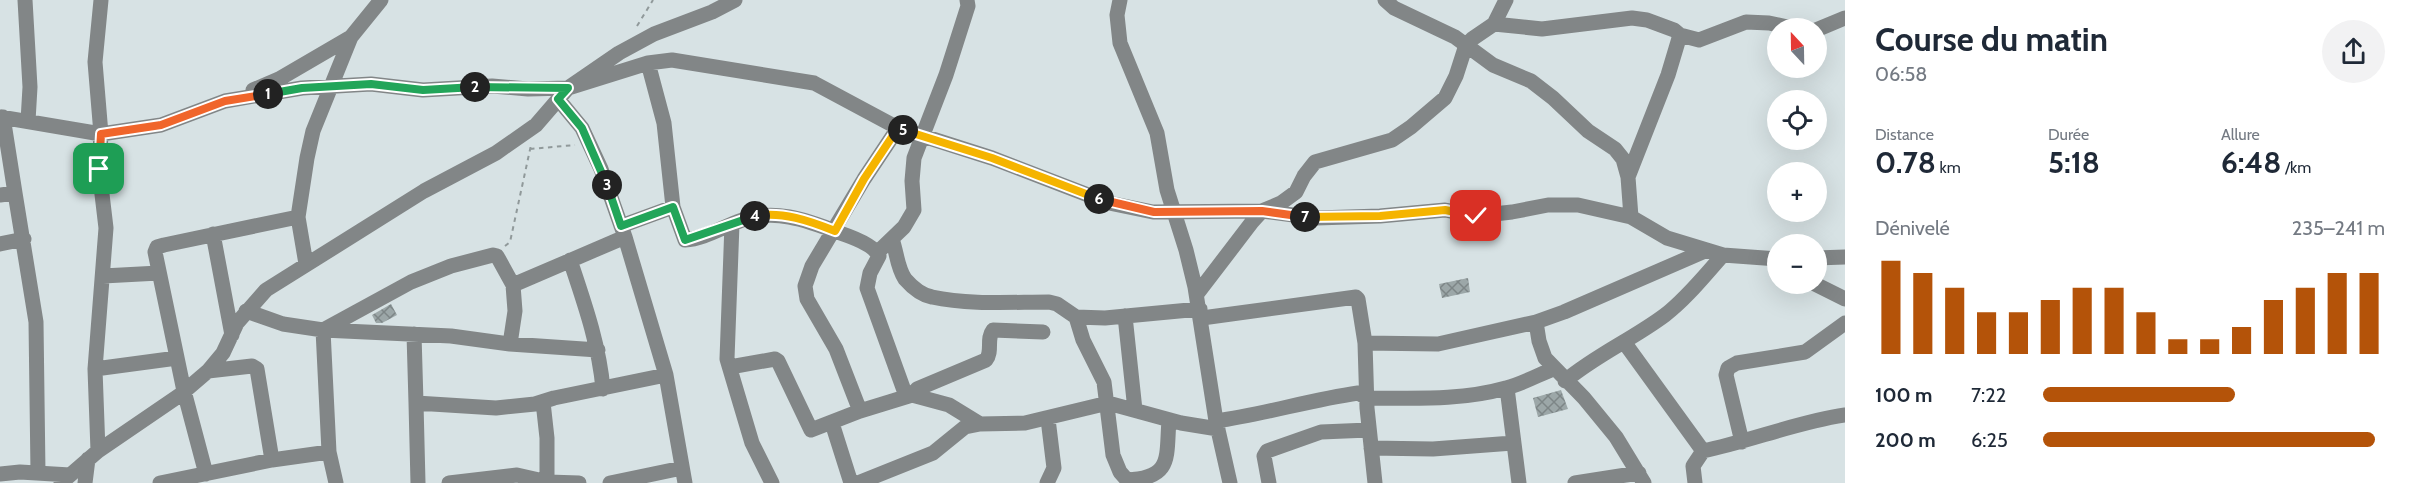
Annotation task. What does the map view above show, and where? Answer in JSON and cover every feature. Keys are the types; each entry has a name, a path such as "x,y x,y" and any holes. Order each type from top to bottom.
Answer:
{"street":[{"path":"25,0 30,87 28,121"},
{"path":"85,483 93,455 94,369 106,228 99,169 101,134 94,62 101,0"},
{"path":"909,395 867,288 870,273 879,256 878,252 904,227 914,210 912,170 946,75 968,6 967,0"},
{"path":"1120,0 1117,15 1120,43 1157,133 1167,190 1186,250 1199,307 1217,425 1230,483"},
{"path":"1385,0 1394,8 1455,37 1493,65 1531,81 1588,131 1615,149 1623,159 1628,177 1631,217"},
{"path":"1199,307 1252,222 1262,211 1281,203 1296,192 1304,176 1315,162 1392,140 1445,98 1456,76 1466,45 1494,24 1506,0"},
{"path":"0,474 38,473 66,479 93,455 184,391 208,370 224,353 246,311 266,290 424,191 496,153 536,125 563,93 619,53 654,33 724,2"},
{"path":"306,264 298,217 313,131 351,37 375,4"},
{"path":"1494,24 1542,29 1632,18 1647,20 1674,30 1680,35 1699,40 1746,22 1767,23"},
{"path":"1827,25 1845,18"},
{"path":"1628,177 1668,75 1680,35"},
{"path":"38,473 36,322 24,239 7,194 1,117 101,134 161,125 279,79 351,37"},
{"path":"225,101 302,88 371,84 423,90 492,86 563,93 648,63 672,60 814,83 898,128 992,158 1109,203 1154,212 1262,211 1316,218 1380,216 1445,210 1476,216 1548,205 1578,205 1631,217 1667,238 1723,255 1767,259"},
{"path":"648,63 664,123 673,207 685,240 761,215 778,215 812,222 850,236 878,252"},
{"path":"563,93 601,169 623,232 666,375 684,476 610,483"},
{"path":"860,411 836,349 807,299 805,291 812,266 864,179 898,128"},
{"path":"513,285 570,260 673,207"},
{"path":"206,474 184,391 155,252 157,247 298,217"},
{"path":"732,224 726,353 752,443 772,483"},
{"path":"213,234 232,335"},
{"path":"0,244 24,239"},
{"path":"892,239 906,280 914,288 930,297 1048,302 1057,304 1076,317 1125,316 1199,307 1356,297 1360,301 1365,343 1369,430 1375,483"},
{"path":"1365,343 1438,344 1536,322 1707,250"},
{"path":"322,330 411,282 451,266 495,255 507,271 513,285 515,311 510,344"},
{"path":"1565,381 1598,356 1666,314 1723,255"},
{"path":"1827,257 1844,256"},
{"path":"570,260 598,350 603,389"},
{"path":"103,276 159,273"},
{"path":"1827,291 1845,299"},
{"path":"246,311 283,324 322,330 451,336 510,344 598,350"},
{"path":"1125,316 1135,410"},
{"path":"1076,317 1083,340 1103,377 1113,455 1119,472 1127,480 1156,475 1164,466 1169,420"},
{"path":"1536,322 1545,358 1553,369 1584,398 1616,437 1642,478 1575,483"},
{"path":"1742,442 1726,375 1728,368 1737,363 1805,352 1845,323"},
{"path":"322,330 329,452 336,483"},
{"path":"730,367 777,359 810,430 909,395 917,389 986,360 989,357 990,333 993,330 1043,332"},
{"path":"414,334 418,483"},
{"path":"1624,342 1703,451"},
{"path":"94,369 177,358"},
{"path":"208,370 252,366 257,369 272,460"},
{"path":"858,483 933,453 960,430 980,424 1025,423 1048,419 1108,403 1169,420 1217,425 1349,394 1358,393 1367,398 1441,399 1475,396 1507,388 1553,369"},
{"path":"416,403 496,408 543,402 666,375"},
{"path":"1507,388 1519,483"},
{"path":"909,395 949,405 980,424"},
{"path":"543,402 548,482"},
{"path":"1695,483 1693,466 1703,451 1797,425 1845,415"},
{"path":"1047,483 1054,468 1048,419"},
{"path":"832,423 851,483"},
{"path":"1269,483 1264,456 1267,451 1322,432 1369,430"},
{"path":"1371,448 1433,449 1513,443"},
{"path":"160,483 272,460 329,452"},
{"path":"447,483 517,475 548,482 579,483"}],"path":[{"path":"495,255 510,242 536,125"},
{"path":"530,149 565,145 590,146"}],"building":[{"path":"1468,278 1470,292 1442,298 1439,284"},
{"path":"391,304 397,315 382,323 376,323 372,315"},
{"path":"1561,390 1568,409 1538,417 1533,398"}],"route":[{"path":"99,169 101,134 161,125 225,101 302,88 371,84 423,90 492,86 528,89 568,88 558,99 582,128 601,169 621,226 673,207 685,240 761,215 778,215 812,222 835,231 864,179 898,128 992,158 1109,203 1154,212 1262,211 1316,218 1380,216 1445,210 1476,216"}]}
